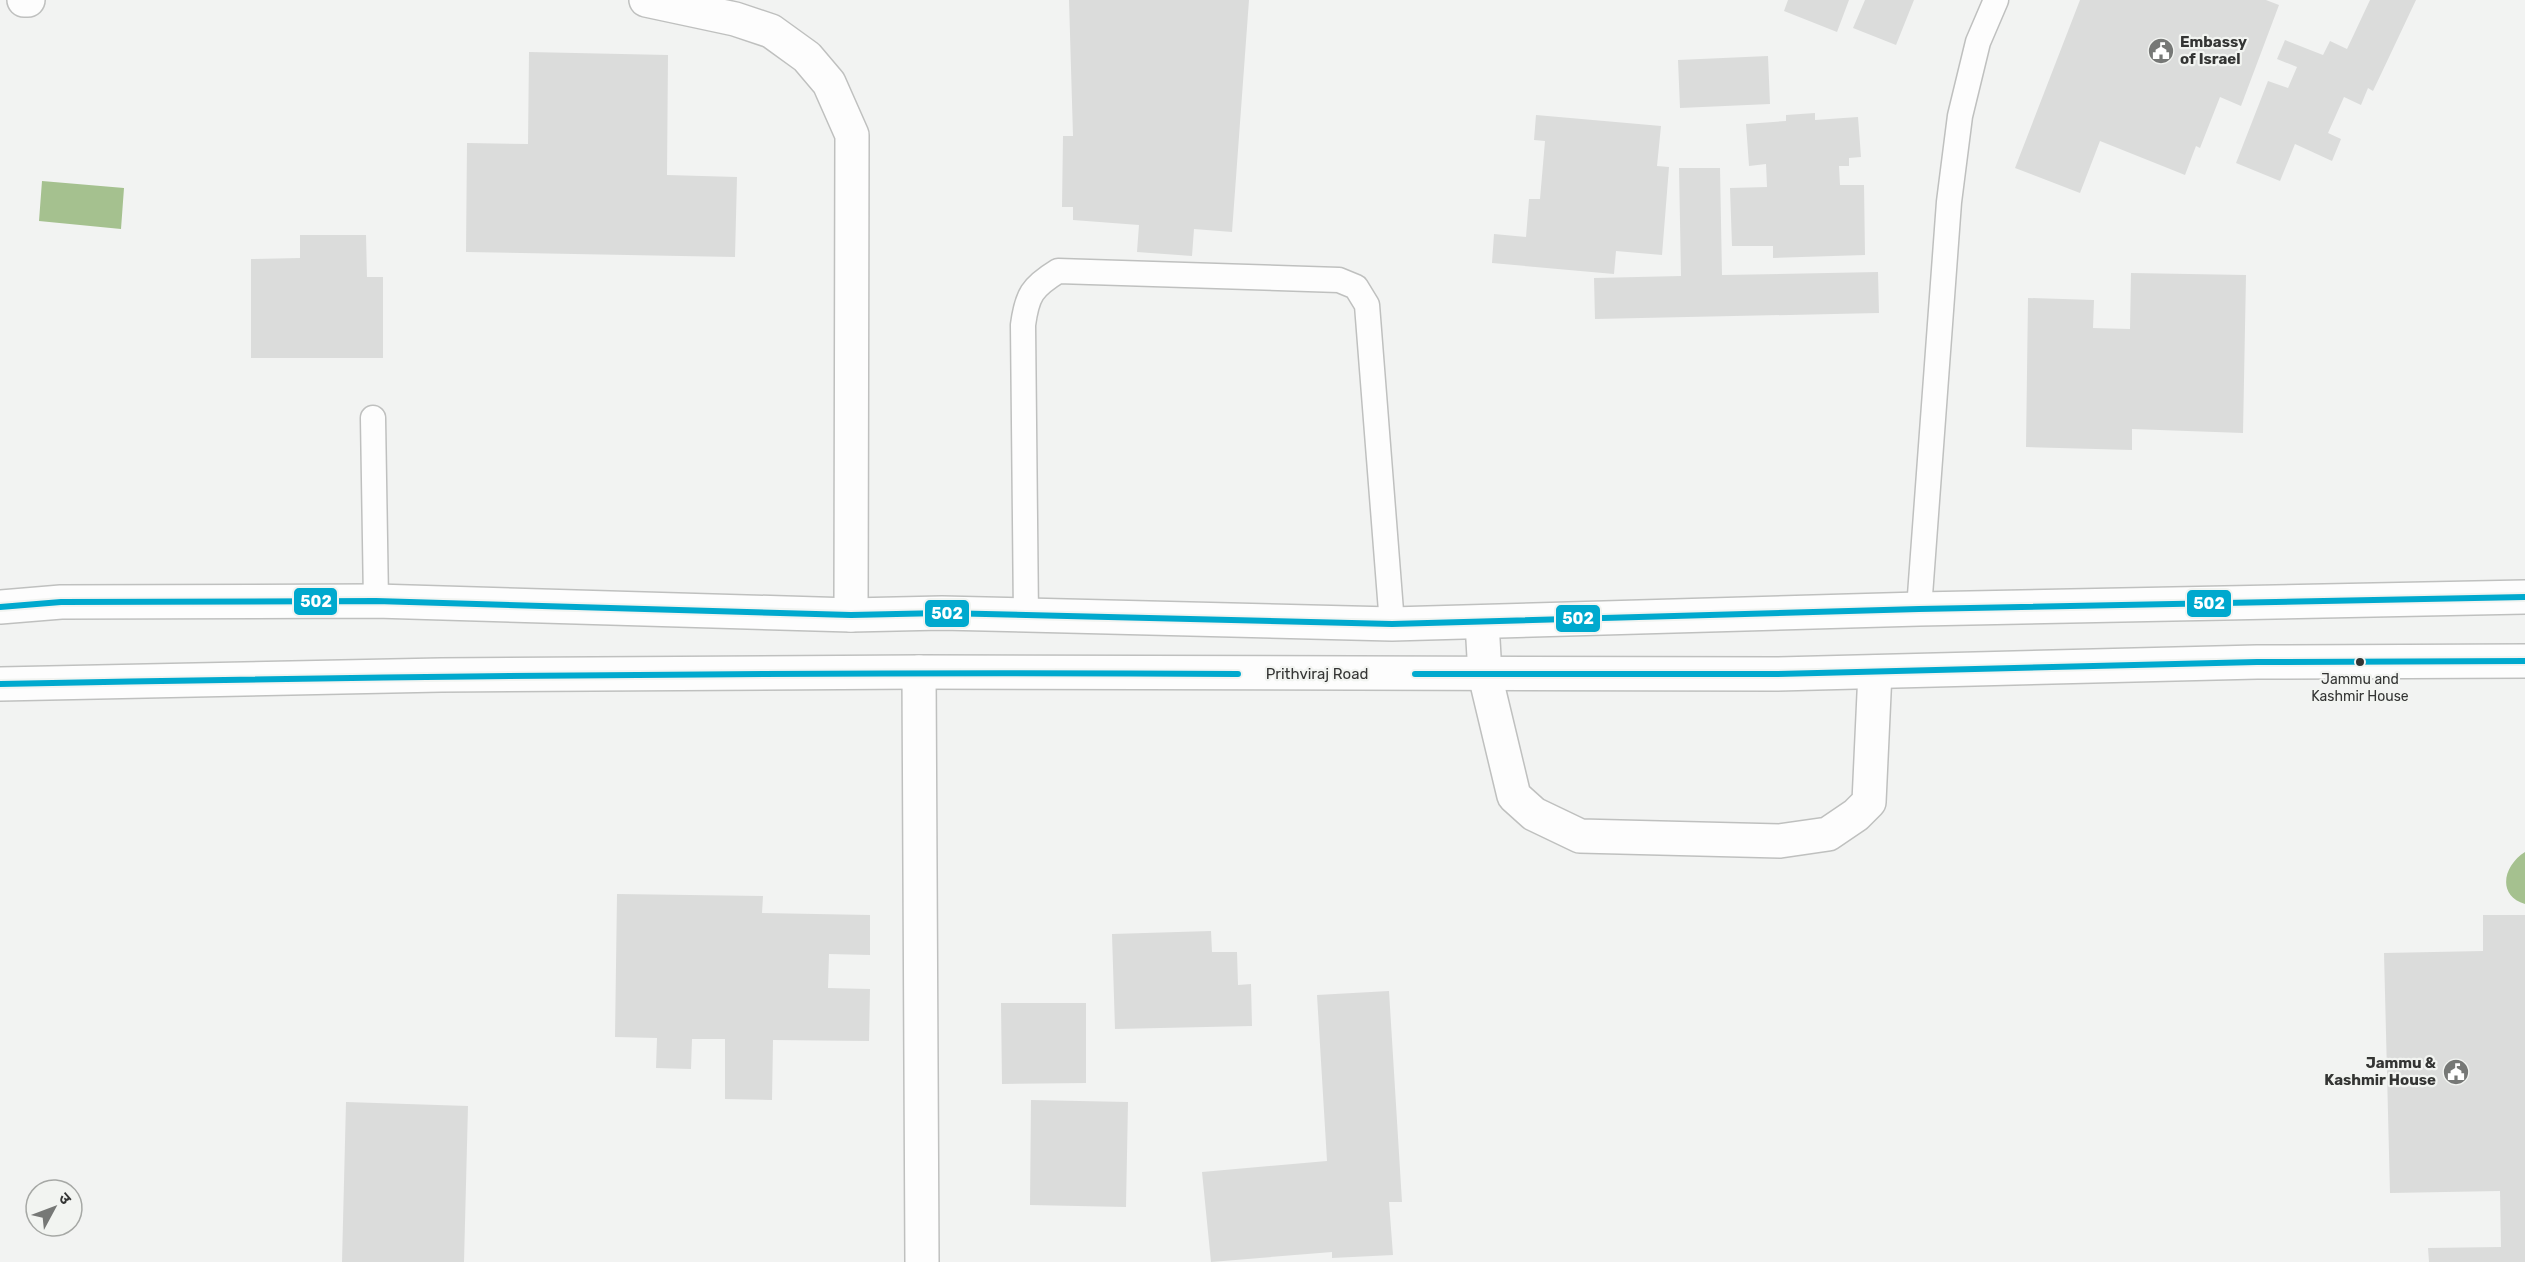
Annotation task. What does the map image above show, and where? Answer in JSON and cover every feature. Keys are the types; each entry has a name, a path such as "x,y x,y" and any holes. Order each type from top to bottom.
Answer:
{"main road":[{"path":"646,0 735,20 771,31 807,57 829,83 852,135 851,615"},
{"path":"0,607 61,602 376,601 851,615 942,613 1026,617 1392,624 1919,609 2525,597"},
{"path":"1482,622 1485,675 1514,796 1534,814 1580,836 1780,840 1828,834 1856,815 1869,802 1875,672"},
{"name":"Prithviraj Road","path":"0,684 441,675 919,672 1485,675 1875,672 2257,662 2525,661"},
{"path":"919,672 922,1262"}],"lane":[{"path":"1919,609 1949,202 1960,116 1978,42 1996,0"},
{"path":"1026,617 1023,325 1026,302 1039,283 1058,271 1339,280 1356,287 1367,306 1392,624"},
{"path":"373,418 376,601"}],"shaded area":[{"path":"42,181 124,188 121,229 39,221"},
{"path":"2525,852 2525,904 2510,894 2506,879 2512,864"}],"building":[{"path":"1069,0 1249,0 1232,232 1194,229 1192,256 1137,252 1139,225 1073,220 1073,207 1062,207 1063,136 1073,136"},
{"path":"1788,0 1849,0 1837,32 1784,11"},
{"path":"1865,0 1914,0 1896,45 1853,28"},
{"name":"Embassy of Israel","path":"2080,0 2266,0 2279,5 2241,106 2220,97 2200,148 2196,146 2185,175 2100,141 2080,193 2015,168"},
{"path":"2370,0 2416,0 2373,91 2368,88 2361,105 2344,97 2328,133 2341,139 2332,161 2295,144 2280,181 2236,163 2268,81 2288,88 2297,67 2277,59 2285,40 2323,55 2330,41 2347,49"},
{"path":"529,52 668,55 667,175 737,177 735,257 466,252 467,143 528,144"},
{"path":"1768,56 1770,104 1680,108 1678,60"},
{"path":"1815,113 1815,120 1858,117 1861,157 1849,158 1849,166 1839,166 1840,185 1864,185 1865,255 1773,258 1773,246 1732,246 1730,188 1767,187 1766,164 1749,166 1746,124 1786,121 1786,115"},
{"path":"1536,115 1661,126 1657,166 1669,167 1662,255 1616,251 1614,274 1492,263 1494,234 1526,237 1529,199 1540,199 1545,141 1534,140"},
{"path":"1679,168 1720,168 1722,275 1878,272 1879,313 1595,319 1594,278 1681,276"},
{"path":"300,235 366,235 367,277 383,277 383,358 251,358 251,259 300,258"},
{"path":"2131,273 2246,275 2243,433 2132,429 2132,450 2026,447 2028,298 2094,300 2093,328 2130,329"},
{"path":"617,894 763,896 762,913 870,915 870,955 829,954 828,988 870,989 869,1041 773,1040 772,1100 725,1099 725,1039 692,1039 691,1069 656,1068 657,1038 615,1037"},
{"name":"Jammu & Kashmir House","path":"2483,915 2525,915 2525,1262 2429,1262 2428,1248 2501,1247 2500,1191 2390,1193 2384,953 2483,951"},
{"path":"1211,931 1212,952 1237,952 1238,985 1251,984 1252,1026 1115,1029 1112,934"},
{"path":"1389,991 1402,1202 1389,1202 1393,1255 1332,1258 1332,1252 1211,1262 1202,1172 1327,1161 1317,995"},
{"path":"1001,1003 1086,1003 1086,1083 1002,1084"},
{"path":"1031,1100 1128,1102 1126,1207 1030,1205"},
{"path":"346,1102 468,1106 464,1262 342,1262"}],"transit line":[{"name":"502","path":"0,607 61,602 376,601 851,615 942,613 1392,624 1919,609 2525,597"},
{"name":"502","path":"1415,674 1776,674 2257,662 2525,661"},
{"name":"502","path":"0,684 619,675 1238,674"}],"place":[{"name":"Embassy of Israel","path":"2161,51"},
{"name":"Jammu and Kashmir House","path":"2360,662"},
{"name":"Jammu & Kashmir House","path":"2456,1072"}]}
